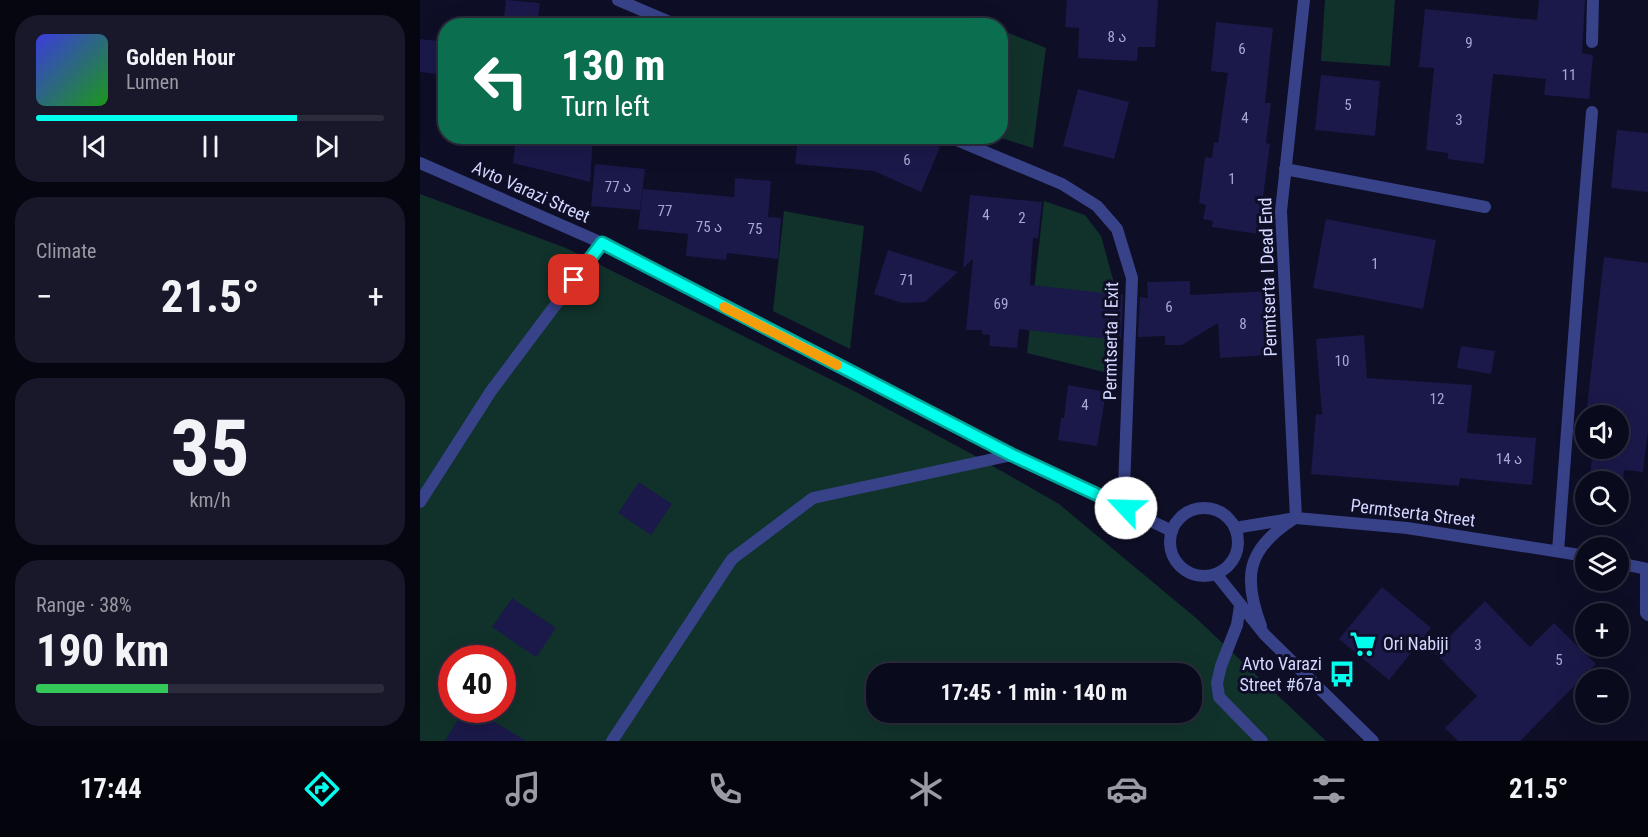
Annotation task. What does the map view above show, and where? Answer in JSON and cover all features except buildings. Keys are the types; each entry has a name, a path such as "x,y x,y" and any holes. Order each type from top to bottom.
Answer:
{"street":[{"path":"618,0 660,18"},
{"name":"Permtserta I Dead End","path":"1296,518 1281,211 1304,0"},
{"path":"1592,42 1593,0"},
{"path":"1558,551 1592,112"},
{"name":"Permtserta I Exit","path":"966,144 1062,184 1097,206 1117,229 1132,278 1124,489 1126,508"},
{"name":"Avto Varazi Street","path":"420,163 602,243 1012,455 1172,531"},
{"path":"1285,169 1485,207"},
{"path":"420,502 491,391 602,243"},
{"path":"612,741 732,560 813,498 1012,455"},
{"path":"1207,508 1219,512 1235,528 1238,540 1233,559 1226,568 1216,574 1204,576 1193,574 1182,568 1175,559 1171,548 1172,531 1178,520 1187,513 1207,508"},
{"path":"1265,635 1252,600 1250,580 1254,561 1263,543 1275,531 1296,518"},
{"name":"Permtserta Street","path":"1235,528 1296,518 1407,528 1575,554"},
{"path":"1629,565 1647,569 1646,613 1648,615"},
{"path":"1216,574 1265,635 1372,741"},
{"path":"1240,606 1237,625 1217,683 1219,697 1262,741"}],"green space":[{"path":"1325,0 1395,0 1390,66 1321,61"},
{"path":"1008,33 1046,48 1033,148 1008,140"},
{"path":"420,194 566,248 852,390 1059,504 1196,618 1326,741 420,741"},
{"path":"1044,201 1085,215 1101,236 1114,283 1108,373 1027,353"},
{"path":"784,211 864,226 850,349 773,311"}],"slow traffic":[{"path":"724,307 837,365"}],"place":[{"name":"Ori Nabiji","path":"1363,644"},
{"name":"Avto Varazi Street #67a","path":"1342,674"}],"route":[{"path":"574,280 602,243 1012,455 1126,508"}]}
